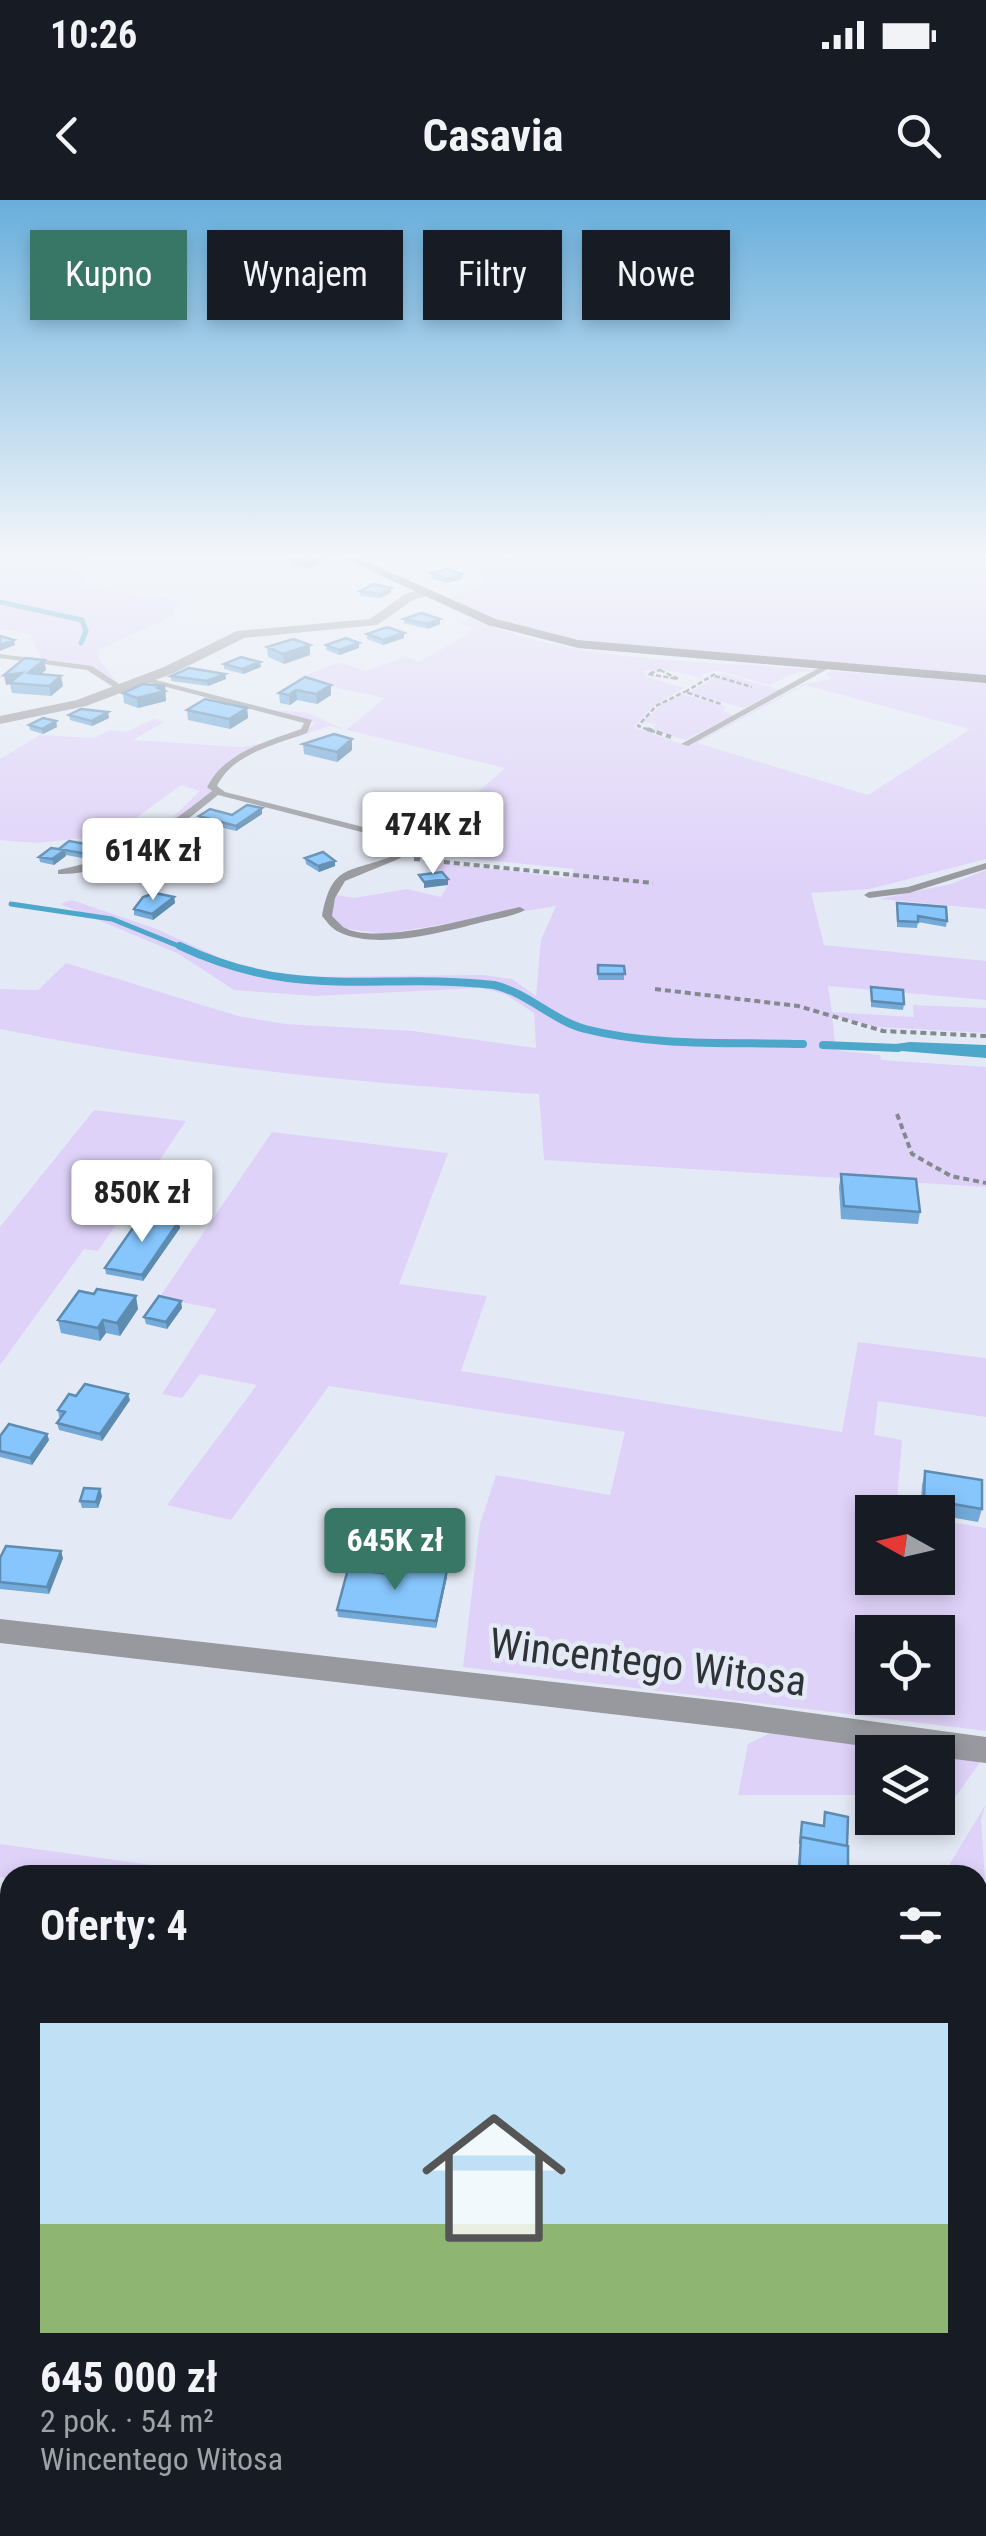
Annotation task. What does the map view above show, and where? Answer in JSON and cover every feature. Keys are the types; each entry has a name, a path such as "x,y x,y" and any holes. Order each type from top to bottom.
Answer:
{"street":[{"path":"0,720 54,712 174,666"},
{"path":"829,666 986,679"},
{"name":"Wincentego Witosa","path":"0,1632 818,1725 986,1750"}],"lane":[{"path":"73,666 88,668 121,688"},
{"path":"687,743 829,666"},
{"path":"147,679 300,718 310,724 304,731 238,758 214,780 212,787 216,792 376,833 396,858 342,876 332,884 327,916 331,925 350,935 391,936 520,910"},
{"path":"62,872 107,863 148,846 216,792"},
{"path":"870,895 917,888 986,866"}],"path":[{"path":"678,679 664,671 647,674 697,684"},
{"path":"687,743 638,726 656,706 712,676 726,674 782,692"},
{"path":"712,676 782,692"},
{"path":"685,692 746,711"},
{"path":"396,858 653,883"},
{"path":"655,989 798,1006 884,1031 986,1036"},
{"path":"897,1114 912,1154 951,1176 986,1183"}],"shaded area":[{"path":"85,666 105,666 119,685"},
{"path":"329,666 366,671 380,666 755,666 821,670 798,672 769,685 717,670 700,675 703,678 663,669 643,671 648,677 684,688 653,706 634,727 687,746 804,684 833,679 826,674 831,671 986,683 986,859 870,889 811,893 824,945 986,961 986,1000 828,986 832,1012 914,1017 913,1005 986,1008 986,1033 877,1027 832,1016 836,1050 880,1055 881,1060 986,1067 986,1187 544,1160 539,1094 268,1071 0,1029 0,989 38,990 66,963 238,1016 285,1024 413,1031 536,1048 534,1013 505,994 481,988 315,996 234,990 177,953 60,904 72,900 154,928 254,973 292,977 484,975 512,979 536,996 541,940 556,906 384,934 340,928 330,914 336,895 354,898 407,889 441,897 448,885 436,871 440,863 570,878 574,869 428,854 431,844 423,841 505,768 346,730 385,698 296,679","holes":["805,685 969,730 868,795 697,743"]},
{"path":"873,666 986,666 986,676"},
{"path":"721,673 781,690 744,708 689,693"},
{"path":"682,694 727,707 723,711 734,715 685,740 653,730 656,724 643,722 658,707"},
{"path":"274,710 308,713 345,730 330,726 294,738 316,723"},
{"path":"154,719 164,722 133,740 242,747 268,742 225,765 208,784 211,792 165,832 128,853 93,837 37,843 0,840 0,759 40,735 95,738 110,730 126,732","holes":["181,785 200,791 148,841 130,834 125,826"]},
{"path":"986,870 986,909 879,899 951,884"},
{"path":"94,1110 186,1121 98,1251 84,1249 0,1365 0,1227"},
{"path":"272,1132 448,1153 399,1284 487,1296 461,1371 842,1432 858,1342 986,1358 986,1417 878,1401 874,1435 902,1440 897,1495 855,1495 855,1595 955,1595 955,1523 986,1528 986,1731 855,1715 955,1715 955,1615 855,1615 855,1715 463,1667 480,1524 496,1475 610,1495 625,1432 329,1386 231,1520 167,1505 257,1385 200,1374 182,1398 162,1394 217,1309 159,1298"},
{"path":"776,1730 855,1740 855,1795 738,1795 748,1744"},
{"path":"955,1753 981,1761 956,1796"},
{"path":"986,1804 981,1820 984,1865 949,1865"},
{"path":"0,1844 152,1865 0,1865"}],"water":[{"path":"888,1045 986,1045 986,1058 889,1050"}],"building":[{"path":"15,666 37,666 28,673 61,676 49,686 10,683 22,673 4,675"},
{"path":"189,668 225,674 207,681 171,676"},
{"path":"305,677 331,685 316,694 296,690 289,695 279,693"},
{"path":"143,684 165,686 158,688 165,691 137,698 123,693"},
{"path":"205,699 247,708 229,719 187,710"},
{"path":"81,709 108,712 91,721 69,715"},
{"path":"43,718 56,721 42,729 29,725"},
{"path":"334,734 352,739 337,752 303,744"},
{"path":"247,805 262,808 236,826 199,816 210,809 232,815"},
{"path":"69,841 97,846 87,854 59,849"},
{"path":"51,848 65,850 52,859 39,857"},
{"path":"323,852 335,861 318,866 305,858"},
{"path":"442,872 448,879 424,882 419,875"},
{"path":"155,893 174,897 152,914 134,909 143,897"},
{"path":"897,903 946,907 947,921 918,916 918,922 898,921"},
{"path":"598,965 624,966 625,974 598,974"},
{"path":"871,987 903,990 904,1004 872,1001"},
{"path":"841,1174 916,1179 920,1212 844,1206"},
{"path":"142,1215 179,1221 142,1275 105,1268"},
{"path":"97,1289 136,1296 117,1323 103,1320 98,1328 58,1320 79,1291 94,1294"},
{"path":"159,1296 181,1301 166,1322 144,1317"},
{"path":"85,1384 128,1394 100,1434 57,1423 65,1412 58,1410 69,1394 76,1396"},
{"path":"9,1424 47,1434 30,1458 0,1451 0,1436"},
{"path":"925,1471 982,1480 982,1509 955,1504 955,1495 924,1495"},
{"path":"84,1488 100,1489 96,1502 80,1501"},
{"path":"387,1521 393,1535 358,1546 351,1532"},
{"path":"6,1546 61,1551 47,1587 0,1582 0,1558"},
{"path":"401,1565 447,1570 436,1621 337,1610 348,1569 399,1575"},
{"path":"825,1812 848,1817 847,1846 801,1837 800,1844 802,1822 824,1826"},
{"path":"801,1837 848,1846 848,1865 800,1865"}],"waterway":[{"path":"11,904 112,919 186,949"},
{"path":"180,946 223,963 300,980 494,985 573,1025 612,1035 694,1042 803,1044"},
{"path":"823,1045 898,1048"}]}
